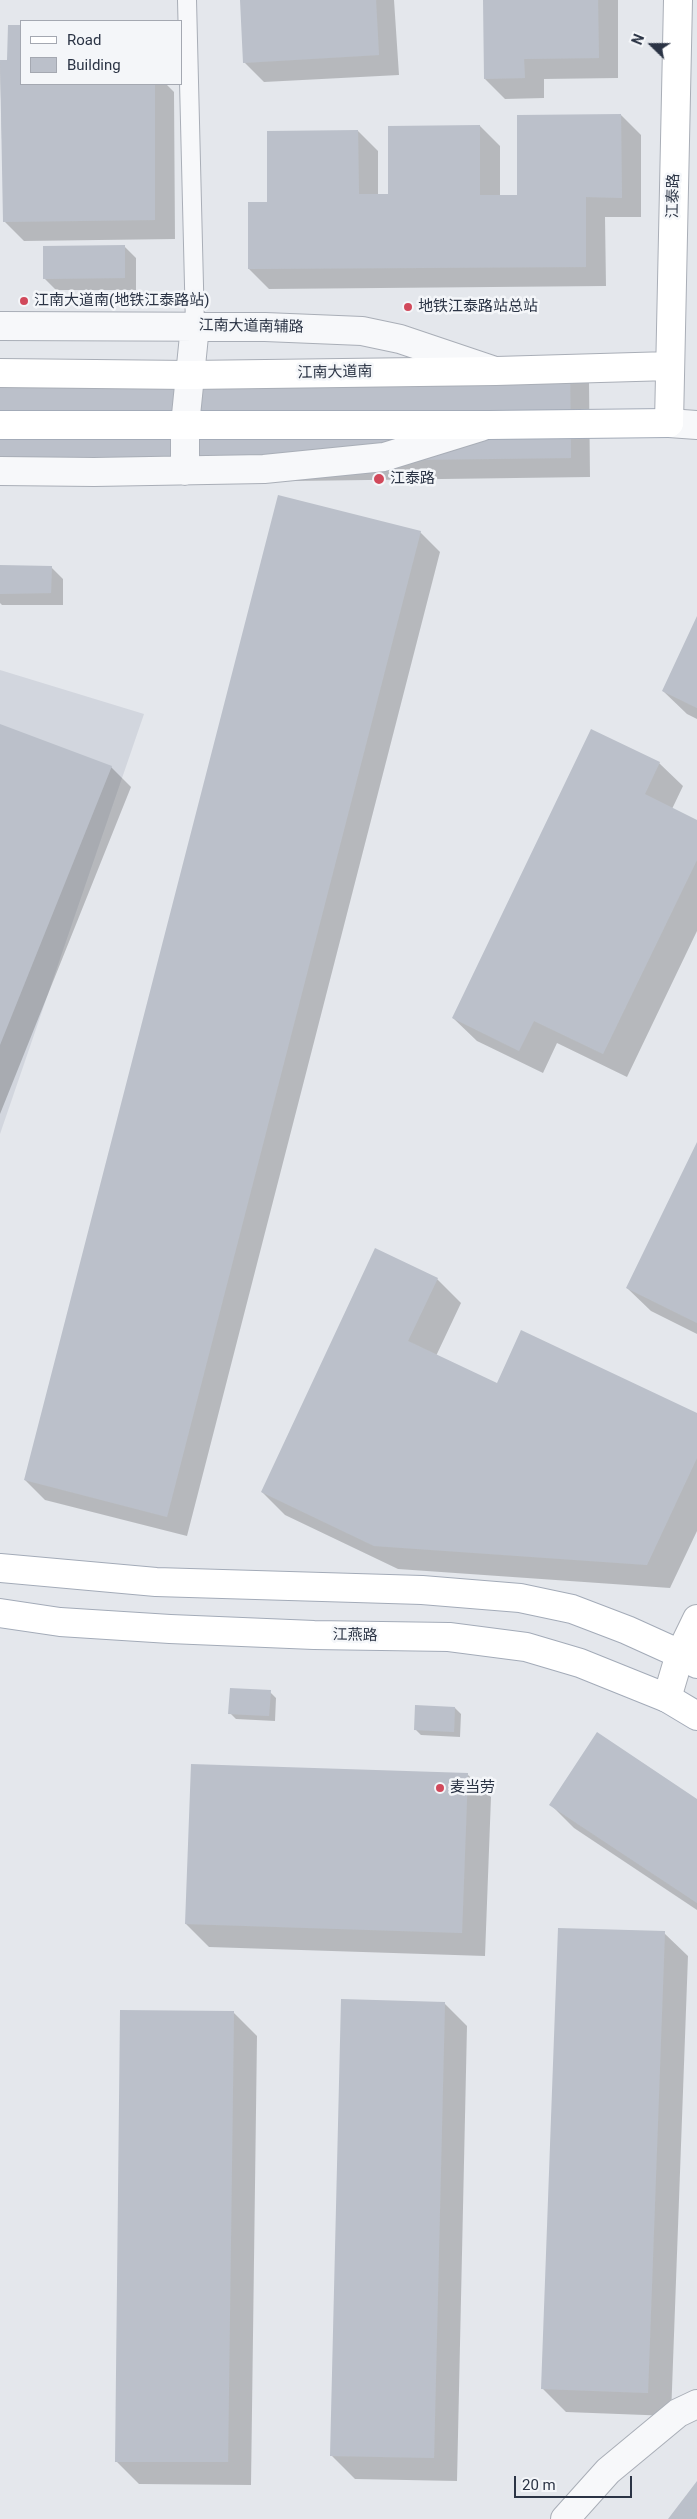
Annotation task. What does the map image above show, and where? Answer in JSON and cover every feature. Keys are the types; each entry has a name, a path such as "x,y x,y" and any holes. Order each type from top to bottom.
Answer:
{"main road":[{"name":"江泰路","path":"669,423 678,0"},
{"name":"江南大道南","path":"0,374 189,375 496,371 670,366"},
{"path":"0,425 669,423"},
{"path":"0,1568 156,1582 412,1589 520,1598 572,1609 691,1661"},
{"name":"江燕路","path":"0,1613 60,1622 170,1629 314,1636 449,1637 535,1650 580,1663 667,1698 697,1716"},
{"path":"667,1698 691,1661 697,1619"}],"street":[{"name":"江南大道南辅路","path":"0,326 195,326 362,331 400,339 496,371"},
{"path":"185,471 185,425 195,326"},
{"path":"669,423 697,425"},
{"path":"0,471 264,469 384,457 489,425"},
{"path":"564,2519 608,2471 678,2413 697,2404"}],"lane":[{"path":"188,0 195,326"}],"shaded area":[{"path":"0,670 144,714 0,1134"}],"building":[{"path":"240,0 376,0 379,55 243,63"},
{"path":"483,0 598,0 599,58 524,59 525,78 484,79"},
{"path":"8,25 20,25 20,85 155,85 155,220 3,222 0,60 7,60"},
{"path":"621,114 622,198 586,197 586,267 248,269 248,202 267,202 267,131 358,130 359,194 388,194 388,126 480,125 480,195 517,195 517,115"},
{"path":"125,245 125,278 43,279 43,246"},
{"name":"江泰路","path":"570,361 571,458 0,465 0,368"},
{"path":"278,495 421,531 167,1517 24,1480"},
{"path":"0,565 52,566 51,593 0,594"},
{"path":"697,616 697,708 662,691"},
{"path":"0,724 112,766 0,1045"},
{"path":"591,729 660,762 645,794 697,820 697,860 603,1054 534,1021 519,1051 452,1018"},
{"path":"697,1142 697,1323 626,1288"},
{"path":"375,1248 438,1278 408,1341 497,1383 521,1330 697,1413 697,1458 647,1565 374,1546 261,1492"},
{"path":"230,1688 271,1690 269,1716 228,1714"},
{"path":"415,1705 455,1707 454,1732 414,1730"},
{"path":"597,1732 697,1799 697,1903 549,1805"},
{"path":"191,1764 468,1773 462,1933 185,1924"},
{"path":"558,1928 665,1931 648,2393 541,2389"},
{"path":"341,1999 445,2002 434,2458 330,2456"},
{"path":"120,2010 234,2011 228,2462 115,2462"},
{"path":"697,2481 697,2519 668,2519"}],"place":[{"name":"江南大道南(地铁江泰路站)","path":"24,301"},
{"name":"地铁江泰路站总站","path":"408,307"},
{"name":"江泰路","path":"379,479"},
{"name":"麦当劳","path":"440,1788"}]}
